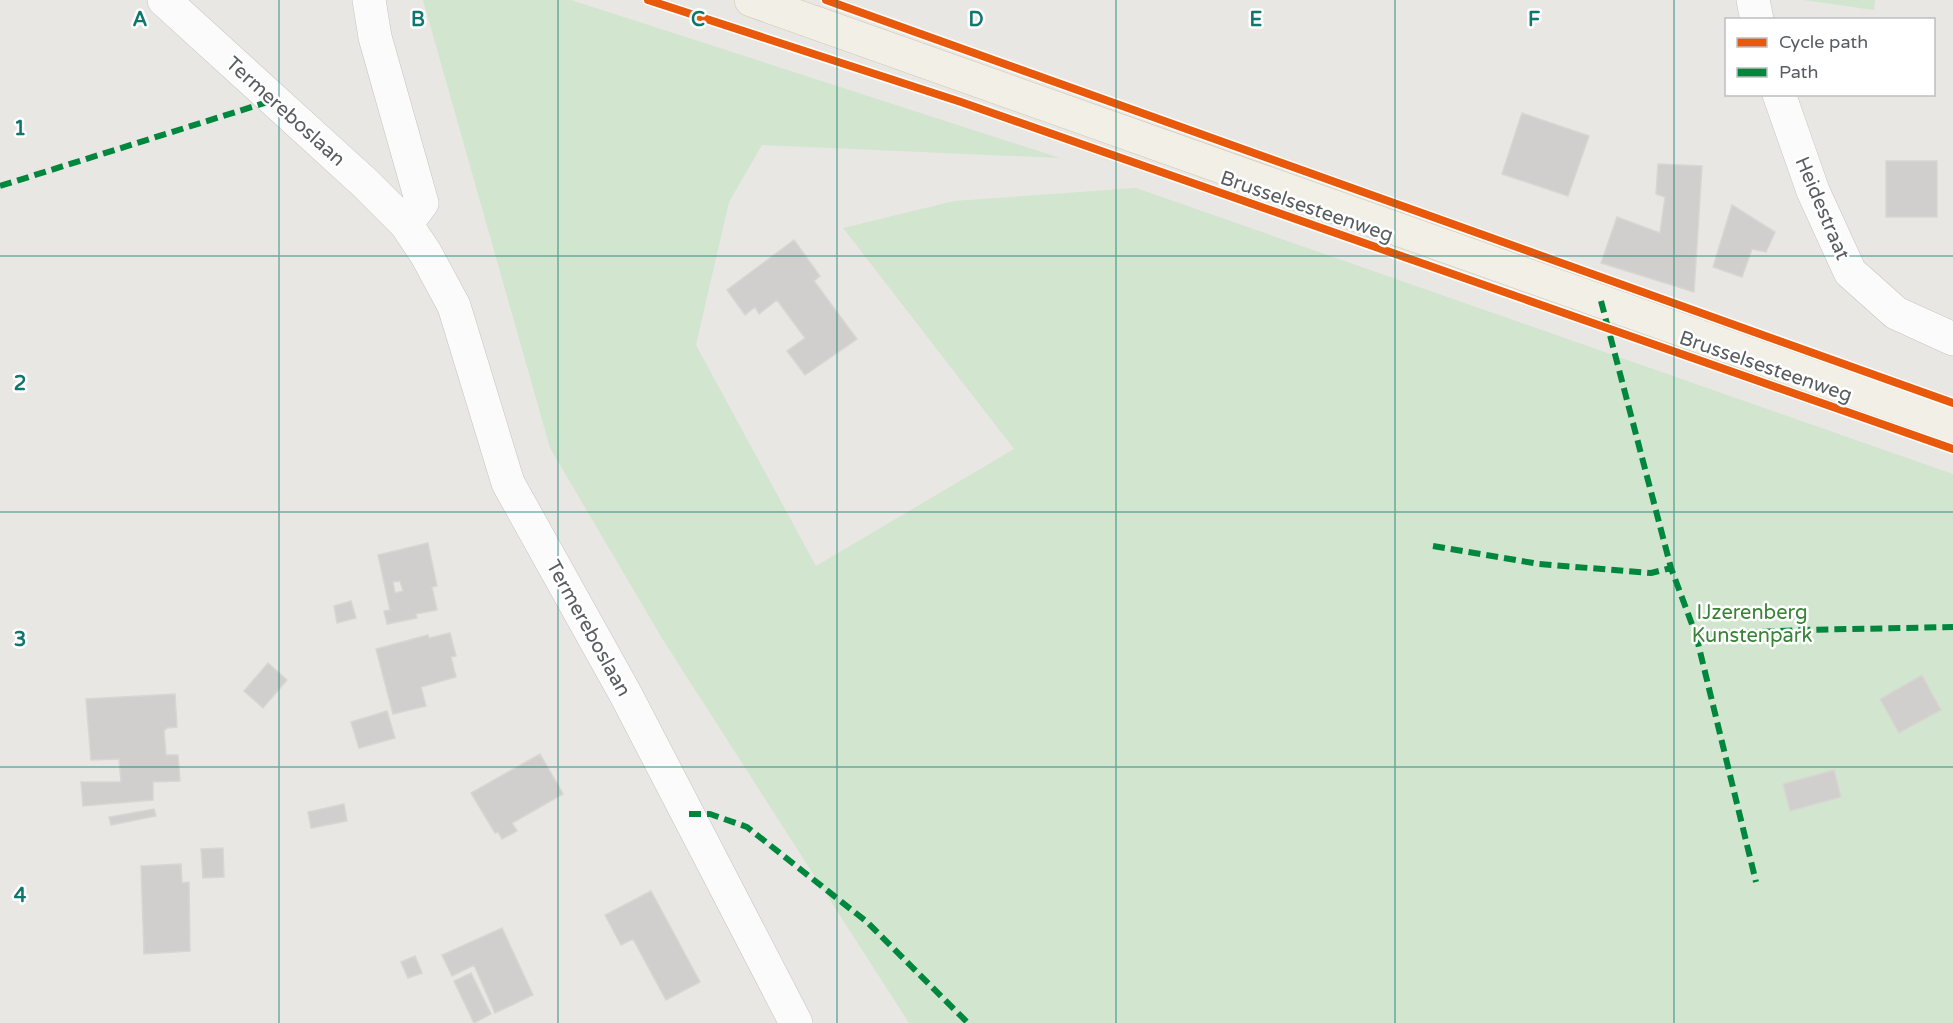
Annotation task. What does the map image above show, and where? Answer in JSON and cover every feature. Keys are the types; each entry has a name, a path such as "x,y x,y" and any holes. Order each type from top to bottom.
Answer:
{"main road":[{"name":"Brusselsesteenweg","path":"751,0 1953,426"}],"street":[{"name":"Termereboslaan","path":"164,0 406,224 426,254 454,306 508,483 626,695 796,1023"},
{"path":"369,0 375,37 422,203 406,224"},
{"path":"1753,0 1757,18"},
{"name":"Heidestraat","path":"1780,96 1813,191 1850,272 1896,313 1953,339"}],"green space":[{"name":"IJzerenberg Kunstenpark","path":"423,0 571,0 1060,158 762,145 729,202 696,345 816,566 1014,449 843,228 954,201 1136,188 1953,474 1953,1023 909,1023 663,640 550,448"},
{"path":"1803,0 1875,0 1874,10"}],"building":[{"path":"1522,113 1589,136 1568,196 1502,174"},
{"path":"1886,161 1937,161 1937,217 1886,217"},
{"path":"1658,164 1702,166 1694,292 1601,263 1617,217 1660,233 1665,197 1656,194"},
{"path":"1732,205 1775,232 1766,252 1752,249 1742,277 1713,267"},
{"path":"794,240 820,276 814,281 857,339 805,375 787,351 805,338 777,300 759,314 755,307 745,315 727,290"},
{"path":"428,543 437,586 432,587 437,610 416,614 417,618 387,624 384,611 390,610 378,555","holes":["400,581 403,591 395,593 393,582"]},
{"path":"351,601 356,618 337,623 334,606"},
{"path":"450,633 456,656 451,657 456,677 421,687 426,706 393,714 376,649 428,635 429,638"},
{"path":"268,663 287,680 263,708 244,691"},
{"path":"1922,675 1941,710 1899,733 1880,699"},
{"path":"175,694 177,727 167,728 164,731 166,755 178,755 180,781 153,782 153,800 83,806 81,782 121,782 119,759 91,760 86,699"},
{"path":"387,711 395,738 359,748 351,722"},
{"path":"540,754 563,794 512,823 517,831 502,839 498,832 495,833 471,793"},
{"path":"1834,770 1841,797 1790,811 1783,784"},
{"path":"344,804 347,821 311,828 308,812"},
{"path":"154,809 156,816 111,825 109,817"},
{"path":"223,848 224,877 203,878 201,849"},
{"path":"181,864 182,883 189,882 190,951 144,954 141,866"},
{"path":"651,891 700,982 666,1000 633,939 621,945 605,915"},
{"path":"502,928 533,995 495,1013 474,965 452,976 442,955"},
{"path":"415,956 422,973 408,978 401,962"},
{"path":"471,973 491,1014 474,1023 454,981"}],"marked path":[{"path":"0,186 274,100"},
{"path":"1601,301 1671,568 1696,635 1953,627"},
{"path":"1433,546 1539,564 1651,573 1671,568"},
{"path":"1696,635 1756,882"},
{"path":"689,814 710,814 747,827 867,922 968,1023"}],"cycle path":[{"path":"648,0 961,102 1953,449"},
{"path":"826,0 1953,403"}]}
